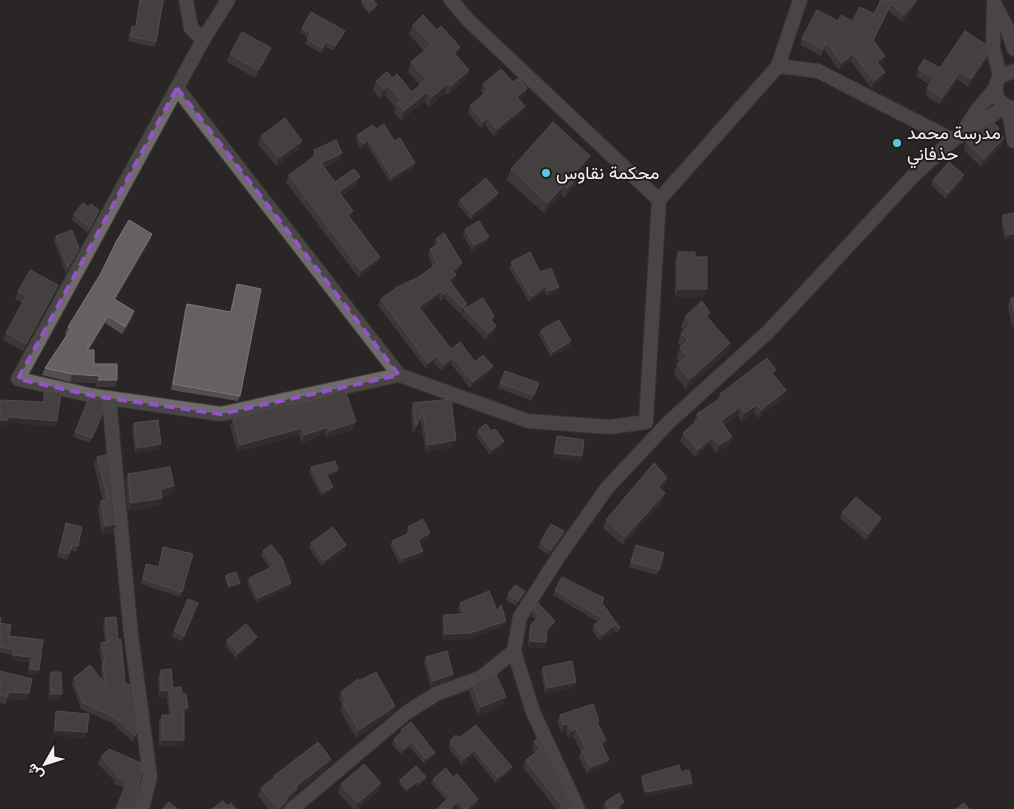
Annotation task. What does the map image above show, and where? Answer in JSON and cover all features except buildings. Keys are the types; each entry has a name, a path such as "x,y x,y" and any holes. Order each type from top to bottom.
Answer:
{"street":[{"path":"186,0 191,28 203,40"},
{"path":"228,0 203,40 18,379 109,398 221,414 399,375 528,421 610,427 646,422 668,423"},
{"path":"451,0 469,21 659,200"},
{"path":"646,422 659,200 778,66 800,0"},
{"path":"994,3 1013,44"},
{"path":"994,3 993,41 998,82 997,98 1009,107 1014,141"},
{"path":"778,66 818,71 958,136"},
{"path":"958,136 998,82 1014,71"},
{"path":"177,88 399,375"},
{"path":"578,809 533,712 514,651 520,617 559,556 607,488 668,423 768,332 915,174 958,136 1009,107"},
{"path":"993,115 1010,123"},
{"path":"109,398 131,635 150,776 142,809"},
{"path":"292,809 406,713 436,694 482,677 514,651"}],"highlighted area":[{"path":"177,88 399,375 221,414 94,396 18,379"}],"place":[{"name":"مدرسة محمد حذفاني","path":"897,143"},
{"name":"محكمة نقاوس","path":"546,173"}]}
